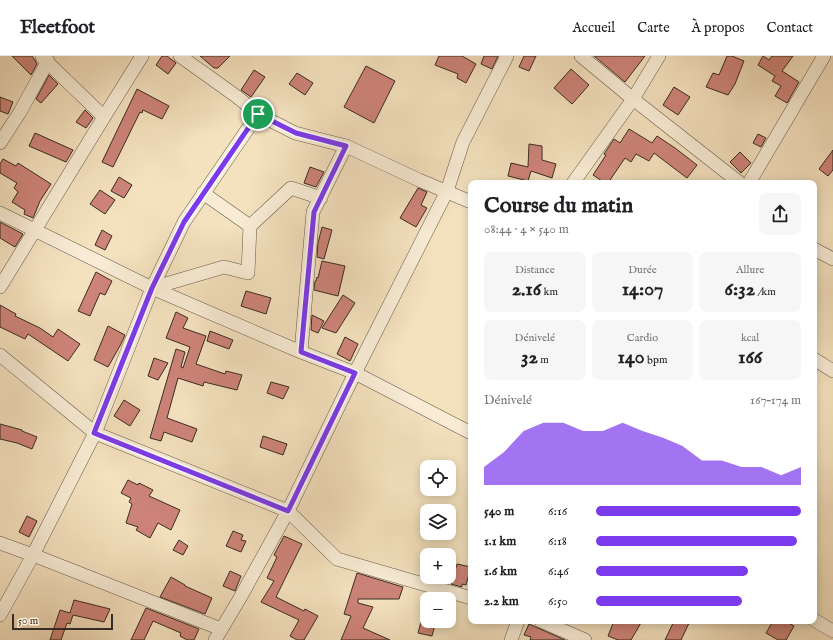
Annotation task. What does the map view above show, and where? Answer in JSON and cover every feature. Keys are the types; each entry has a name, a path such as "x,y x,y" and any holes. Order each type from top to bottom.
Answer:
{"street":[{"path":"0,287 142,56"},
{"path":"180,56 236,96 258,114 296,133 346,146 468,201"},
{"path":"0,543 33,554 218,637 288,511 355,373 447,192 463,142 506,56"},
{"path":"581,56 736,180"},
{"path":"575,180 633,99 659,56"},
{"path":"751,180 824,56"},
{"path":"0,143 20,112 44,59 104,116"},
{"path":"0,615 33,554 94,433 152,288 184,222 258,114"},
{"path":"301,352 314,212 346,146"},
{"path":"152,288 224,267 248,273 250,226 292,188 321,198"},
{"path":"203,193 250,226"},
{"path":"0,213 152,288 301,352 355,373 468,432"},
{"path":"817,251 833,259"},
{"path":"0,355 94,433 288,511 337,559 468,597"},
{"path":"817,361 833,371"},
{"path":"817,622 833,631"},
{"path":"511,640 517,624"},
{"path":"548,624 585,640"}],"building":[{"path":"12,56 32,56 37,64 31,75"},
{"path":"162,56 167,56 176,63 168,74 156,65"},
{"path":"200,56 230,56 218,68 214,68"},
{"path":"439,56 462,56 476,64 466,83 457,78 458,74 435,65"},
{"path":"484,56 498,56 492,69 481,64"},
{"path":"524,56 536,56 529,71 519,67"},
{"path":"594,56 645,56 625,82"},
{"path":"727,56 732,56 744,61 735,84 728,95 706,87 713,73 719,75"},
{"path":"763,56 769,60 772,56 793,56 782,71 799,82 787,103 775,96 781,86 772,81 775,76 758,65"},
{"path":"366,66 395,81 374,123 344,107"},
{"path":"571,69 589,85 572,104 554,88"},
{"path":"254,70 265,77 251,97 241,90"},
{"path":"297,73 313,83 305,95 289,84"},
{"path":"49,75 58,84 41,103 36,99"},
{"path":"674,87 690,97 678,115 663,105"},
{"path":"137,89 169,106 162,119 143,110 142,113 140,112 113,167 102,162"},
{"path":"0,97 13,102 8,114 0,111"},
{"path":"85,110 93,118 86,128 76,122"},
{"path":"629,129 652,143 657,136 697,165 687,178 654,153 649,161 636,154 631,162 625,158 610,180 600,180 593,175 614,139 620,143"},
{"path":"35,133 73,150 66,162 29,146"},
{"path":"758,134 766,138 761,147 753,143"},
{"path":"529,144 542,146 542,160 556,164 552,178 531,171 528,180 508,176 511,163 528,167"},
{"path":"833,150 833,170 828,176 819,169"},
{"path":"740,152 751,163 741,173 730,162"},
{"path":"3,159 16,166 18,163 51,184 40,201 33,218 24,214 25,210 12,202 18,192 14,188 17,183 0,173 0,164"},
{"path":"310,167 324,172 316,187 304,183"},
{"path":"119,177 132,185 124,198 111,191"},
{"path":"418,188 427,192 421,205 427,208 416,227 400,218"},
{"path":"100,190 115,200 105,214 90,204"},
{"path":"0,222 23,234 15,247 0,238"},
{"path":"322,227 332,230 324,259 317,257 318,243"},
{"path":"102,230 112,236 105,250 95,245"},
{"path":"322,261 345,266 338,296 314,290 315,281 317,277 318,278"},
{"path":"96,272 112,281 105,295 100,293 90,316 78,311"},
{"path":"246,291 271,298 266,314 241,306"},
{"path":"343,295 355,303 336,333 322,328"},
{"path":"0,305 16,314 15,316 40,328 53,337 58,329 80,344 68,361 28,334 25,339 0,327"},
{"path":"176,312 188,318 183,328 206,336 196,364 225,374 226,371 242,375 237,390 204,382 203,386 178,378 167,418 197,429 192,442 164,432 161,441 150,438 176,349 185,352 181,367 183,368 190,347 166,338"},
{"path":"312,315 324,321 318,333 311,330"},
{"path":"108,326 125,335 108,367 94,360"},
{"path":"210,331 233,340 229,349 207,341"},
{"path":"345,337 358,344 350,361 337,354"},
{"path":"154,358 168,363 158,380 148,376"},
{"path":"271,382 289,387 283,399 267,393"},
{"path":"124,400 140,410 130,426 114,416"},
{"path":"0,424 22,430 37,437 32,449 17,443 0,439"},
{"path":"263,436 287,444 283,455 260,447"},
{"path":"128,480 138,485 139,483 153,490 149,496 180,510 171,530 158,523 150,538 136,530 138,527 126,523 132,504 129,502 131,498 121,493"},
{"path":"27,516 37,521 29,537 19,532"},
{"path":"233,531 243,535 241,540 246,541 241,552 226,546"},
{"path":"284,536 302,544 276,597 304,611 305,609 318,616 304,640 297,640 290,636 299,620 261,602 274,581 267,578 277,557 274,555"},
{"path":"179,540 188,546 183,555 173,550"},
{"path":"457,564 468,566 468,578 466,585 462,584 462,587 451,584 456,584"},
{"path":"230,571 241,576 235,591 223,586"},
{"path":"357,573 403,587 399,599 358,599 358,603 373,607 363,628 390,640 341,640 351,616 344,614"},
{"path":"171,577 185,586 212,598 205,614 160,597"},
{"path":"74,600 110,609 104,622 73,615 70,624 67,623 61,640 50,640 60,610 70,613"},
{"path":"146,608 199,629 194,640 187,640 180,636 181,633 153,621 144,640 131,640"},
{"path":"529,624 565,640 530,640 531,637 524,635"},
{"path":"613,624 640,624 631,640 618,640 608,636"},
{"path":"673,624 689,624 681,640 665,640"},
{"path":"771,624 790,624 794,626 786,640 778,640 766,633"},
{"path":"420,626 420,628 434,628 432,636 418,633"}],"route":[{"path":"258,114 296,133 346,146 314,212 301,352 355,373 288,511 94,433 152,288 184,222 258,114"}]}
